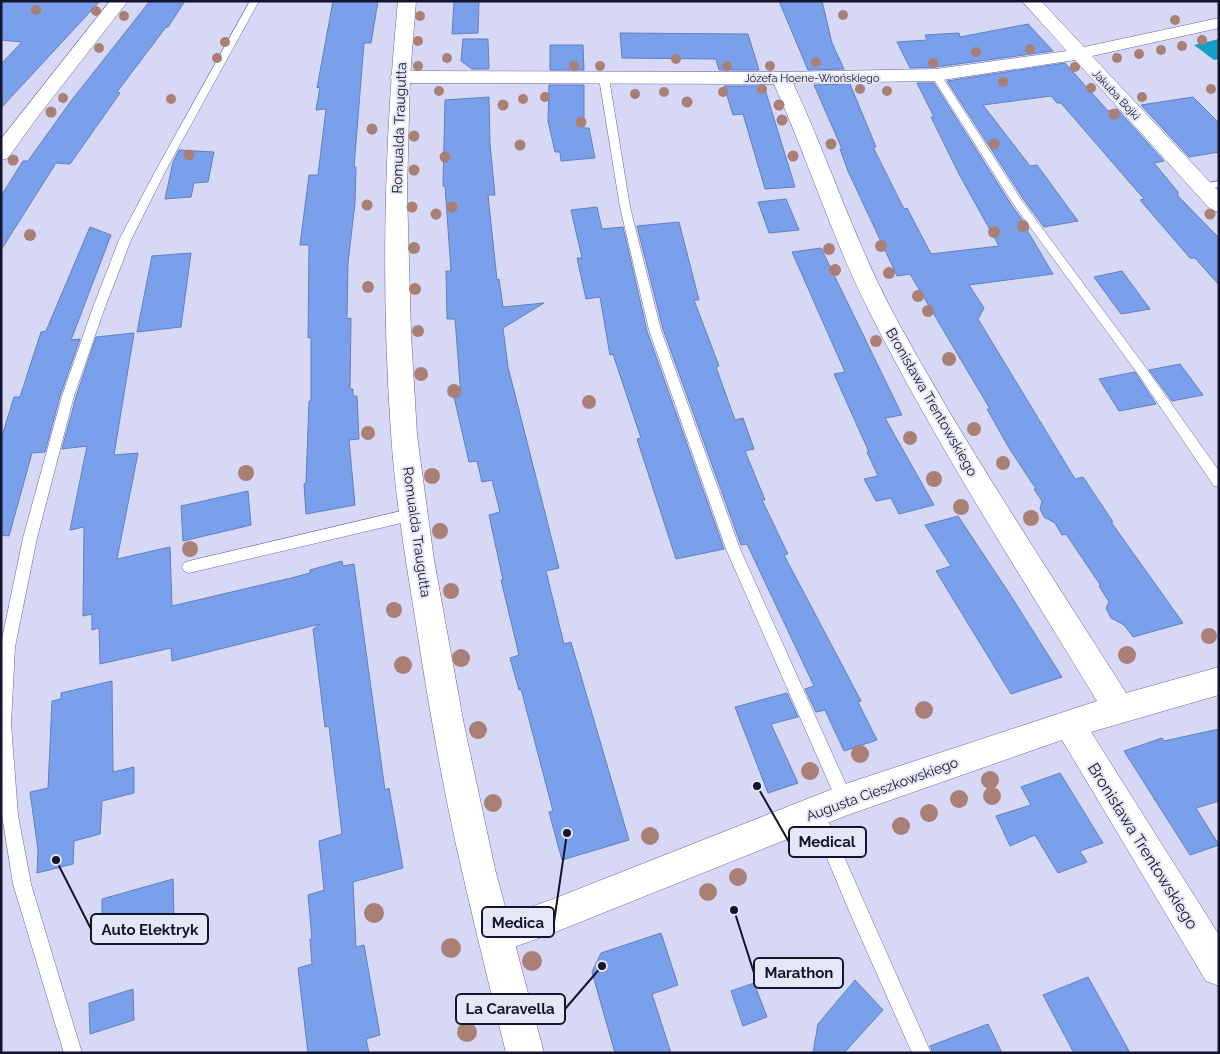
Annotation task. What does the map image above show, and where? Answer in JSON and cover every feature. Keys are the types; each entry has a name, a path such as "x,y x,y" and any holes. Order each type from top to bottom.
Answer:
{"street":[{"path":"1,154 36,106 119,1"},
{"name":"Romualda Traugutta","path":"407,1 400,77 396,191 399,334 404,435 414,514 448,725 478,869 525,1053"},
{"name":"Jakuba Bojki","path":"1030,1 1078,54 1210,185 1219,205"},
{"name":"Józefa Hoene-Wrońskiego","path":"400,77 781,78 936,75 1078,54 1219,23"},
{"name":"Bronisława Trentowskiego","path":"781,78 860,268 879,308 974,477 1118,708"},
{"name":"Augusta Cieszkowskiego","path":"495,936 816,813 845,800 1070,723 1219,680"},
{"name":"Bronisława Trentowskiego","path":"1070,723 1077,738 1219,968"}],"lane":[{"path":"73,1053 22,884 10,815 3,724 8,647 30,538 68,396 98,310 125,240 161,170 254,1"},
{"path":"936,75 1018,203 1070,277 1142,371 1219,482"},
{"path":"604,78 625,207 656,330 733,549 845,800"},
{"path":"190,566 414,514"},
{"path":"816,813 922,1053"}],"water":[{"path":"1219,39 1219,59 1214,60 1194,45"}],"building":[{"path":"1,1 100,1 1,108 1,64 22,42 1,40"},
{"path":"150,1 185,1 168,27 166,27 117,92 120,93 70,164 56,163 1,250 1,196 23,161 28,161 71,101"},
{"path":"333,1 378,1 371,43 364,43 354,167 356,167 355,203 348,263 347,319 351,318 350,389 353,389 353,396 357,396 359,439 349,440 355,505 306,514 304,484 306,483 309,401 311,401 311,337 308,338 309,245 300,245 309,175 318,175 326,109 316,110 320,87 317,88"},
{"path":"454,1 479,1 478,33 452,34"},
{"path":"779,1 822,1 832,43 844,69 808,70"},
{"path":"1028,24 1053,51 936,67 910,68 897,42 927,40 925,35 959,33 960,37"},
{"path":"620,33 748,34 759,70 719,70 716,59 622,58"},
{"path":"463,39 488,39 489,69 472,69 461,61"},
{"path":"550,45 583,45 584,70 550,70"},
{"path":"1065,63 1108,111 1117,109 1164,161 1154,163 1178,192 1178,196 1219,238 1219,285 1195,258 1190,258 1140,200 1144,199 1061,103 1057,103 1051,96 983,105 1030,166 1037,165 1078,221 1044,227 1024,200 947,81"},
{"path":"917,83 934,83 1012,206 1029,229 1027,230 1053,274 969,285 984,308 978,319 1075,479 1083,477 1113,522 1111,522 1183,623 1133,637 1124,625 1111,618 1106,608 1109,602 1099,586 1101,586 1066,534 1062,535 1055,523 1044,517 1040,509 1042,501 1034,489 1036,489 1009,448 987,409 990,409 910,274 897,276 848,171 840,149 842,149 814,85 850,84 876,147 873,147 904,209 907,208 931,254 999,246 959,174 931,117 934,117"},
{"path":"549,85 584,85 584,128 589,128 595,158 561,161 560,152 555,152 548,121"},
{"path":"724,86 764,86 795,187 765,189 743,114 733,115"},
{"path":"489,97 490,144 495,195 488,195 497,280 499,279 503,307 544,303 503,328 508,367 559,568 546,571 564,644 571,642 629,840 562,860 549,812 553,811 521,689 519,690 510,658 519,655 501,580 503,580 489,515 500,512 492,480 482,482 477,461 469,462 454,397 461,396 455,319 447,319 446,271 451,271 445,186 443,186 445,100"},
{"path":"1193,97 1219,123 1219,152 1189,157 1141,105"},
{"path":"179,150 214,152 208,182 194,183 191,197 165,199 173,162"},
{"path":"786,199 799,230 769,233 758,202"},
{"path":"597,207 602,229 623,227 647,331 724,549 676,559 637,439 641,438 613,354 610,355 600,297 586,299 577,258 582,258 571,210"},
{"path":"679,222 699,300 694,300 719,366 716,367 735,420 743,418 754,449 745,451 765,500 762,500 788,554 784,555 861,701 858,702 877,740 844,751 825,710 816,712 805,689 814,686 747,544 741,545 663,329 637,226"},
{"path":"90,227 111,235 71,340 80,339 60,396 45,452 32,453 9,536 1,535 1,439 14,397 20,397 41,332 46,331"},
{"path":"821,248 902,415 885,418 934,505 899,514 891,498 876,501 864,479 878,476 834,374 845,372 792,252"},
{"path":"191,253 181,327 137,332 152,256"},
{"path":"1122,271 1150,309 1121,314 1094,277"},
{"path":"134,333 114,455 138,453 117,559 170,547 172,606 310,573 310,570 342,561 343,566 354,564 385,790 389,788 403,868 353,882 356,947 364,945 380,1035 366,1039 369,1053 308,1053 298,968 312,964 308,895 324,890 319,841 342,834 329,726 325,727 313,629 320,624 172,661 171,648 100,664 99,628 92,630 92,614 83,616 84,527 70,530 87,446 62,449 76,397 96,337"},
{"path":"1180,364 1203,395 1172,401 1149,370"},
{"path":"1135,372 1156,404 1119,411 1099,379"},
{"path":"248,491 251,525 183,541 181,506"},
{"path":"958,516 1062,677 1011,694 936,571 951,566 925,525"},
{"path":"112,681 113,772 134,767 134,793 102,801 100,834 74,841 73,864 37,873 38,850 30,792 48,788 52,701 61,699 61,693"},
{"path":"787,693 798,717 771,724 798,783 768,793 735,707"},
{"path":"1219,729 1219,801 1196,808 1219,845 1190,855 1124,751 1162,738 1164,741"},
{"path":"1060,773 1103,843 1080,851 1087,862 1058,873 1035,835 1010,846 996,816 1031,805 1021,787"},
{"path":"173,879 174,918 102,939 102,899"},
{"path":"661,933 678,985 652,994 671,1053 615,1053 592,972 601,953"},
{"path":"1088,977 1130,1053 1074,1053 1043,995"},
{"path":"855,980 883,1010 844,1053 813,1053 818,1024"},
{"path":"754,983 767,1017 743,1026 731,991"},
{"path":"133,989 134,1020 90,1034 89,1003"},
{"path":"988,1024 1002,1053 933,1053 930,1046"}],"place":[{"name":"Medical","path":"757,786"},
{"name":"Medica","path":"567,833"},
{"name":"Auto Elektryk","path":"56,860"},
{"name":"Marathon","path":"734,910"},
{"name":"La Caravella","path":"602,966"}]}
